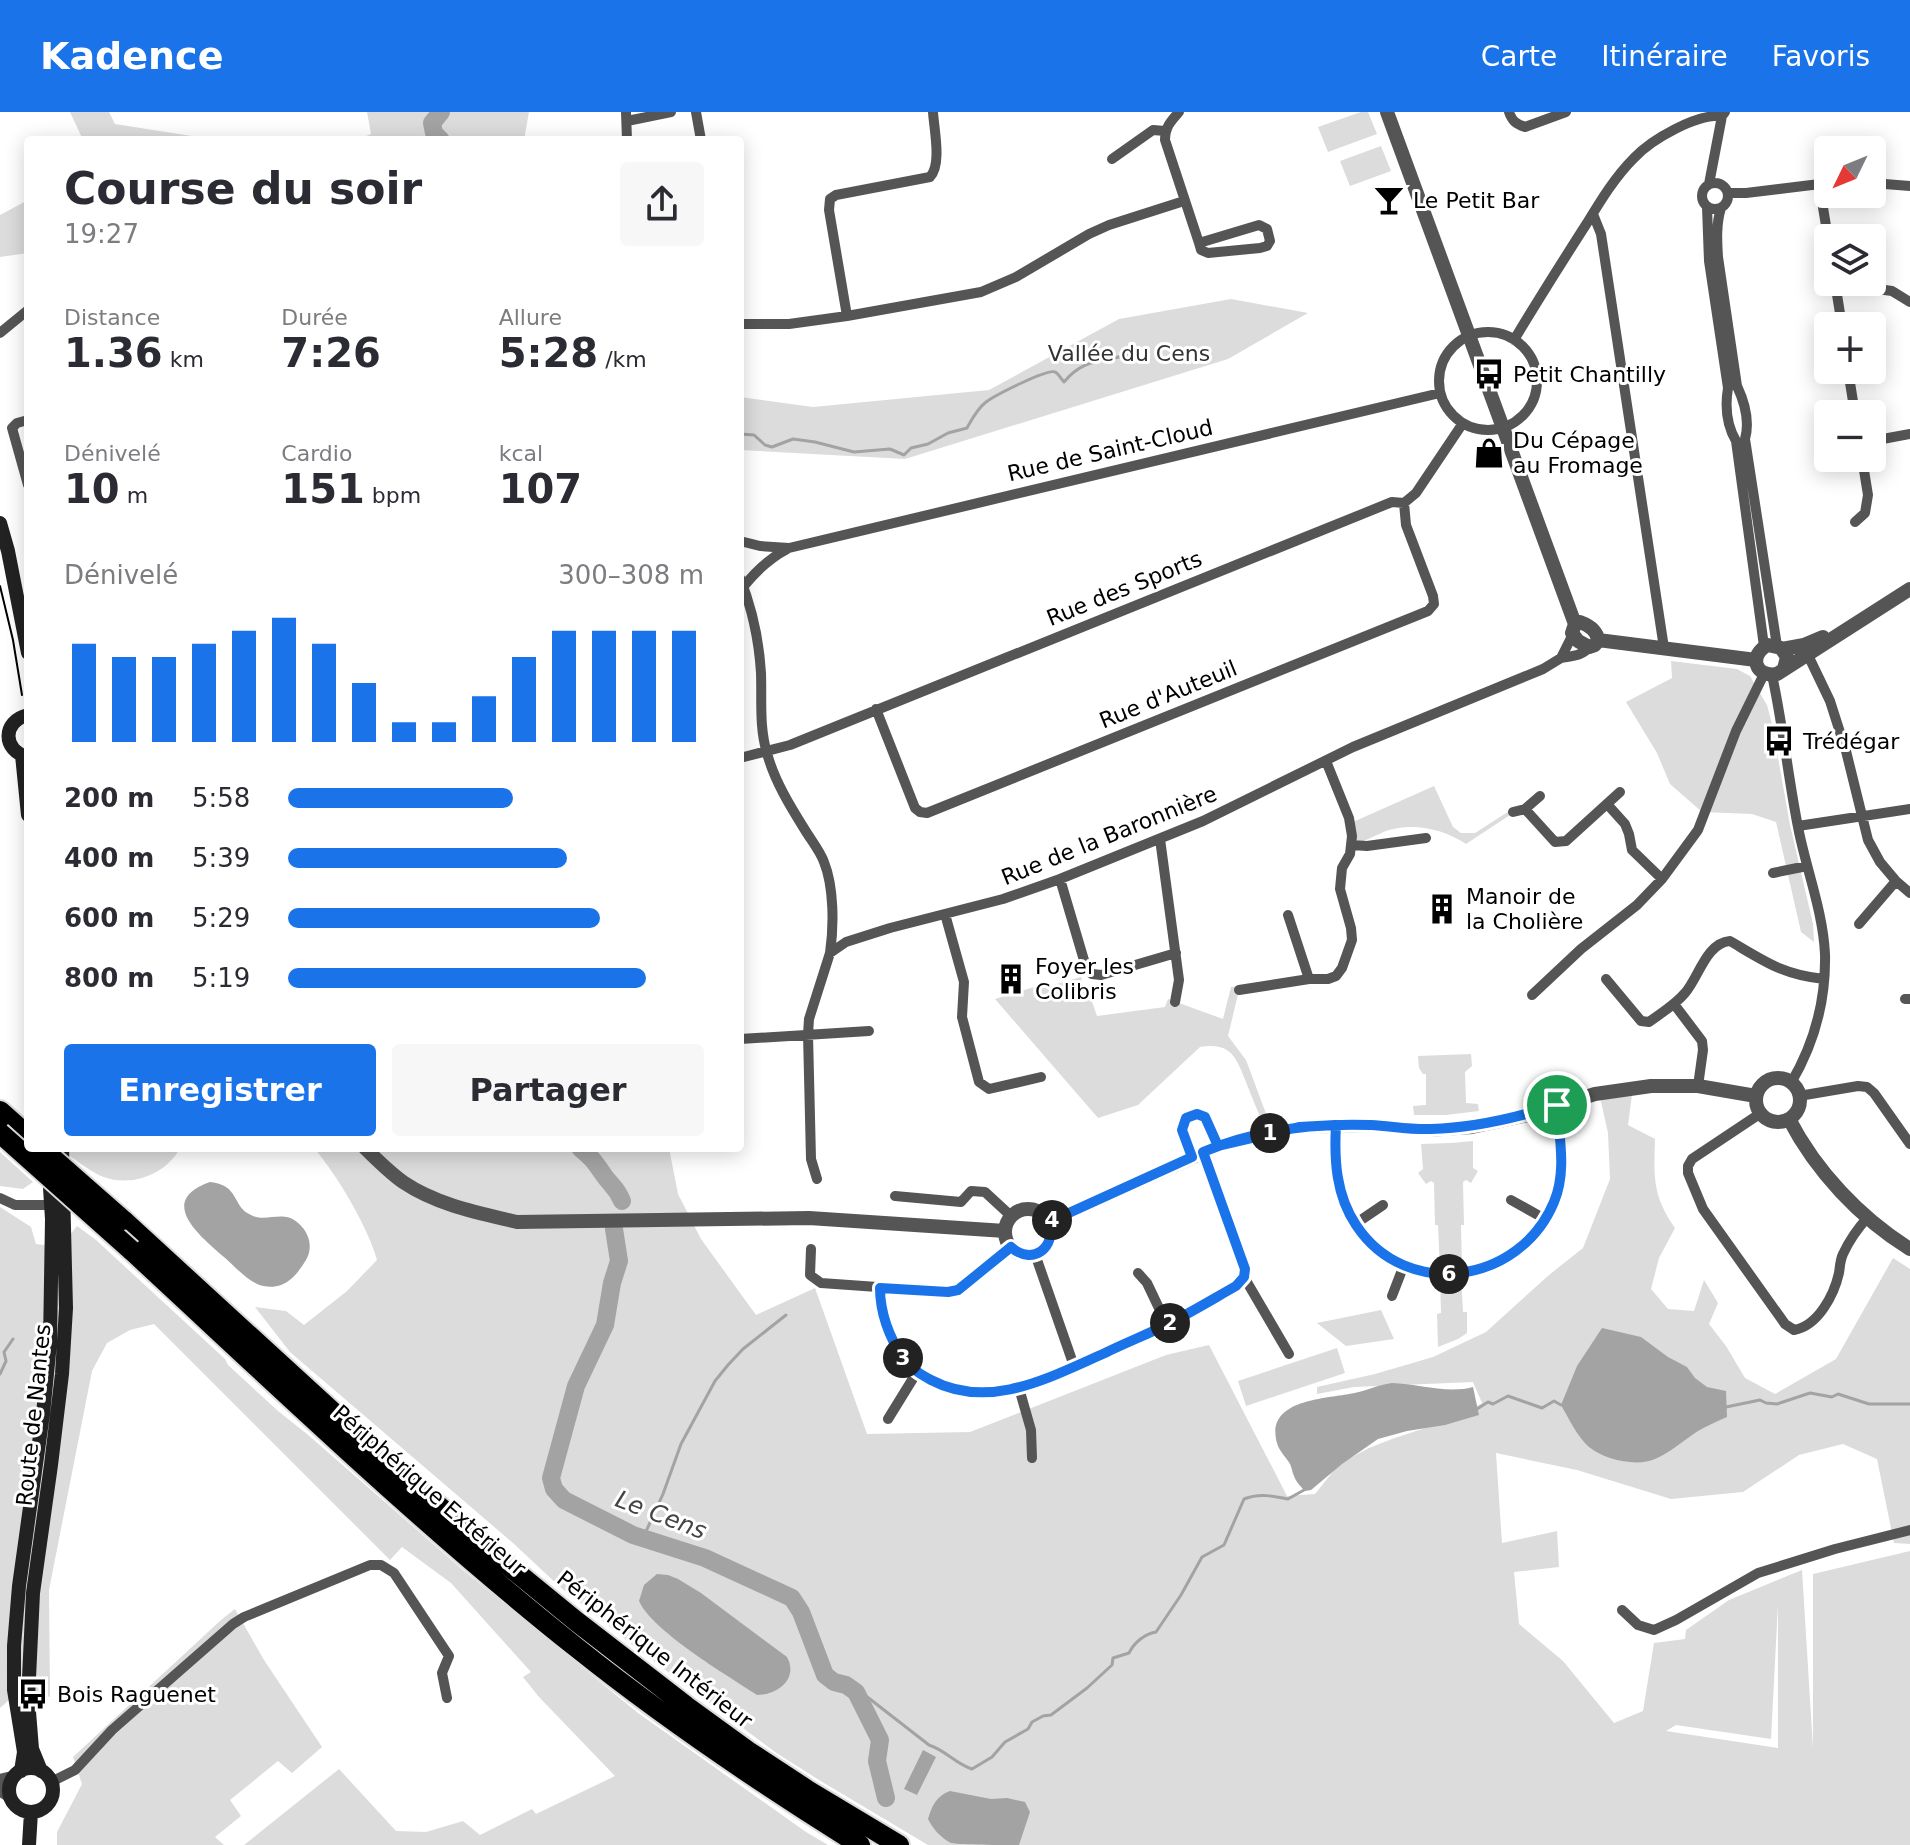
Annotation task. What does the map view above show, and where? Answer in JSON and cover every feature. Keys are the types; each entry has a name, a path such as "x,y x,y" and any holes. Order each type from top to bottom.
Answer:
{"highway":[{"path":"0,1111 24,1132"},
{"name":"Périphérique Extérieur","path":"0,1133 361,1463 546,1623 687,1731 784,1798 860,1845"},
{"name":"Périphérique Intérieur","path":"46,1152 382,1457 565,1612 748,1751 899,1845"}],"main road":[{"path":"0,523 24,633"},
{"path":"24,717 4,731 11,745 24,756"},
{"name":"Route de Nantes","path":"46,1776 32,1749 28,1699 33,1593 62,1374 66,1275 49,1152"},
{"name":"Route de Nantes","path":"11,1777 24,1752 14,1690 14,1646 50,1343 62,1152"},
{"path":"28,1769 46,1776 52,1794 47,1805 37,1811 20,1809 5,1792 11,1777 28,1769"},
{"path":"29,1845 31,1812"}],"street":[{"path":"626,117 671,112"},
{"path":"696,112 700,136"},
{"path":"847,316 829,210 830,199 836,195 930,177 935,173 933,112"},
{"path":"1179,112 1165,131 1165,140 1201,250 1208,253 1260,248 1270,241 1267,229 1259,225 1199,243"},
{"path":"1387,112 1504,427 1574,630"},
{"path":"1509,112 1516,124 1525,127 1566,112"},
{"path":"1514,340 1612,182 1635,156 1674,130 1706,117 1724,114 1709,184 1702,195 1707,207 1714,210 1721,208 1728,202 1726,188 1719,183 1709,184"},
{"path":"1112,159 1153,130 1165,131"},
{"path":"1728,193 1814,184"},
{"path":"1886,184 1910,186"},
{"path":"744,324 789,324 981,292 1016,277 1109,225 1184,201"},
{"path":"1532,995 1581,949 1637,905 1662,879 1698,830 1736,731 1774,673 1787,659 1774,647 1736,441 1725,405 1728,388 1709,261 1707,207"},
{"path":"1721,208 1718,257 1737,386 1745,403 1745,439 1774,647"},
{"path":"1593,214 1601,234 1664,648"},
{"path":"1886,290 1910,302"},
{"path":"0,333 24,313"},
{"path":"1487,332 1514,340 1528,353 1536,371 1537,386 1532,402 1519,419 1504,427 1486,430 1463,423 1450,412 1440,393 1439,376 1443,361 1454,345 1470,335 1487,332"},
{"name":"Rue de Saint-Cloud","path":"744,581 775,555 789,548 1440,393"},
{"path":"24,421 12,428 24,471"},
{"path":"1729,424 1747,421"},
{"path":"1404,503 1416,493 1463,423"},
{"path":"1886,438 1910,434"},
{"path":"1855,522 1865,513 1868,495 1864,472"},
{"name":"Rue des Sports","path":"744,757 790,745 1392,502 1404,503"},
{"name":"Rue d'Auteuil","path":"876,709 915,808 927,813 1428,611 1434,604 1433,596 1406,525 1404,503"},
{"name":"Rue de Saint-Cloud","path":"744,542 789,548"},
{"path":"744,587 758,641 762,734 766,752 774,775 823,860 829,881 833,936 809,1019 808,1034 811,1159 817,1179"},
{"path":"1774,673 1806,650 1910,589"},
{"path":"1561,658 1580,622 1597,635 1594,643 1756,660"},
{"name":"Rue de la Baronnière","path":"830,953 846,942 890,928 1003,899 1160,839 1353,747 1543,669 1561,658 1587,651 1594,643"},
{"path":"1774,673 1758,668 1756,660 1759,651 1774,647 1806,650"},
{"path":"1806,650 1830,701 1868,840 1880,862 1910,893"},
{"path":"1774,673 1798,826 1825,952 1824,979 1819,1013 1795,1090 1797,1110 1789,1119 1774,1121 1761,1113 1757,1106 1756,1096 1761,1086 1770,1080 1781,1079 1795,1090 1867,1087 1910,1144"},
{"path":"1239,990 1328,979 1336,976 1342,968 1352,940 1340,889 1342,868 1350,854 1349,818 1326,761"},
{"path":"1525,809 1555,842 1566,841 1620,792"},
{"path":"1513,812 1525,809 1540,796"},
{"path":"1607,804 1625,824 1632,850 1662,879"},
{"path":"1798,826 1910,809"},
{"path":"1351,845 1367,846 1426,838"},
{"path":"1160,839 1179,980 1175,1002"},
{"path":"1773,873 1807,866"},
{"path":"1060,879 1086,967 1092,974 1101,975 1176,953"},
{"path":"1859,924 1896,881"},
{"path":"945,914 964,982 962,1017 979,1082 989,1089 1041,1077"},
{"path":"1288,915 1309,979"},
{"path":"1606,979 1641,1021 1649,1022 1686,993 1713,948 1720,942 1730,941 1779,970 1824,979"},
{"path":"1674,1004 1702,1041 1698,1086"},
{"path":"744,1039 869,1031"},
{"path":"1049,1222 1218,1146 1299,1127 1369,1125 1428,1130 1472,1127 1528,1115 1595,1094 1637,1088 1698,1086 1756,1096"},
{"path":"1336,1125 1338,1181 1346,1208 1368,1241 1404,1265 1437,1274 1465,1273 1494,1264 1515,1252 1545,1219 1554,1202 1561,1168 1557,1105"},
{"path":"1761,1113 1692,1159 1688,1173 1703,1209 1785,1324 1794,1330 1804,1328 1821,1312 1833,1292 1841,1257 1868,1217"},
{"path":"880,1288 880,1301 891,1335 907,1363 917,1372 944,1386 965,1391 1001,1391 1040,1382 1167,1325 1236,1286 1244,1277 1245,1269 1198,1154 1182,1130 1186,1118 1197,1114 1205,1117 1218,1146"},
{"path":"1789,1119 1822,1170 1868,1217 1910,1249"},
{"path":"370,1152 403,1181 425,1194 449,1204 517,1222 809,1218 1005,1231"},
{"path":"895,1196 961,1202 971,1191 985,1192 1011,1216"},
{"path":"0,1198 15,1205 56,1206"},
{"path":"1511,1200 1545,1219"},
{"path":"1355,1224 1383,1205"},
{"path":"1033,1209 1049,1222 1049,1241 1035,1254 1021,1254 1006,1239 1006,1223 1019,1211 1033,1209"},
{"path":"811,1249 810,1275 821,1283 948,1292 958,1290 1011,1247"},
{"path":"1035,1254 1074,1366"},
{"path":"1392,1296 1404,1265"},
{"path":"1138,1273 1147,1283 1167,1325"},
{"path":"1244,1277 1289,1354"},
{"path":"888,1419 917,1372"},
{"path":"1019,1388 1031,1430 1032,1458"},
{"path":"1622,1610 1638,1625 1654,1630 1758,1573 1910,1530"},
{"path":"46,1776 75,1770 112,1730 244,1617 370,1565 381,1565 394,1573 449,1656 442,1673 447,1698"}],"green space":[{"path":"70,112 109,112 115,124 192,136 81,136"},
{"path":"367,112 529,112 525,136 366,136 371,134"},
{"path":"1368,112 1377,134 1328,152 1318,127"},
{"path":"1381,146 1391,171 1350,186 1340,161"},
{"path":"24,202 24,254 0,257 0,215"},
{"name":"Vallée du Cens","path":"1231,299 1308,313 1228,359 905,459 744,450 744,398 813,407 989,390 1119,319"},
{"path":"1671,661 1737,669 1750,676 1767,705 1813,924 1814,942 1801,932 1776,822 1752,814 1702,812 1670,784 1657,753 1626,702 1672,678"},
{"path":"1434,786 1453,827 1461,833 1475,833 1514,808 1513,813 1466,844 1438,831 1406,827 1386,831 1351,845 1353,822"},
{"path":"1081,977 1097,1016 1165,1007 1168,999 1223,1019 1231,987 1240,986 1228,1036 1246,1060 1268,1119 1261,1119 1231,1053 1210,1046 1200,1047 1138,1105 1098,1118 995,999"},
{"path":"1471,1054 1472,1066 1465,1072 1466,1103 1478,1104 1479,1111 1414,1115 1413,1106 1426,1105 1426,1074 1419,1068 1418,1056"},
{"path":"1632,1095 1628,1125 1655,1139 1658,1195 1675,1228 1659,1258 1651,1289 1668,1309 1694,1311 1704,1280 1718,1303 1709,1324 1745,1378 1775,1394 1836,1359 1893,1258 1910,1269 1910,1544 1894,1543 1877,1459 1843,1444 1799,1455 1743,1492 1671,1499 1577,1470 1496,1453 1502,1543 1557,1531 1559,1567 1514,1572 1519,1624 1563,1661 1614,1723 1643,1711 1654,1643 1685,1639 1686,1630 1729,1600 1802,1570 1813,1748 1813,1574 1910,1551 1910,1845 928,1845 775,1752 636,1648 559,1586 290,1352 255,1307 286,1311 304,1325 347,1291 377,1260 351,1202 317,1152 670,1152 678,1194 701,1239 756,1315 815,1288 867,1434 970,1432 1166,1355 1209,1345 1287,1496 1315,1494 1339,1464 1369,1448 1461,1416 1482,1403 1473,1382 1354,1387 1317,1394 1317,1387 1433,1357 1486,1332 1583,1248 1610,1179 1608,1133 1600,1097","holes":["1778,1604 1778,1748 1666,1731 1676,1725 1771,1739"]},
{"path":"1473,1141 1473,1168 1478,1171 1471,1183 1463,1182 1462,1270 1440,1271 1434,1183 1426,1184 1418,1173 1423,1169 1421,1144"},
{"path":"0,1152 33,1182 23,1189 0,1186"},
{"path":"69,1152 177,1152 156,1172 135,1180 101,1176 68,1155"},
{"path":"0,1207 31,1227 36,1244 60,1247 77,1226 96,1240 278,1411 463,1570 638,1713 828,1845 244,1845 339,1769 396,1831 426,1832 463,1821 480,1835 532,1809 536,1814 615,1776 539,1697 523,1677 531,1672 451,1583 402,1547 390,1560 154,1324 130,1330 107,1343 92,1371 49,1590 50,1697 20,1690 0,1708"},
{"path":"1461,1275 1467,1333 1438,1347 1440,1276"},
{"path":"1381,1310 1394,1339 1346,1346 1317,1323"},
{"path":"1337,1348 1345,1373 1246,1406 1238,1381"},
{"path":"235,1609 264,1660 322,1747 292,1773 278,1761 230,1800 241,1816 215,1837 224,1845 57,1845 57,1832 82,1784 73,1757"}],"shaded area":[{"path":"210,1182 226,1187 251,1215 286,1217 302,1227 309,1240 309,1252 292,1278 275,1287 257,1284 195,1229 184,1209 186,1199 194,1190"},
{"path":"1602,1328 1641,1337 1687,1367 1707,1387 1726,1391 1727,1417 1648,1461 1621,1461 1589,1447 1561,1405 1577,1366"},
{"path":"1392,1383 1443,1389 1473,1387 1479,1415 1378,1439 1311,1490 1305,1491 1278,1446 1276,1429 1280,1418 1299,1404"},
{"path":"657,1574 678,1579 701,1593 787,1657 790,1672 784,1684 772,1692 757,1695 674,1639 639,1601 644,1585"},
{"path":"923,1750 936,1757 917,1795 904,1789"},
{"path":"950,1791 1025,1802 1030,1812 1019,1845 956,1844 944,1839 928,1819 935,1802"}],"waterway":[{"name":"Le Cens","path":"437,136 432,123 441,112"},
{"path":"744,434 754,435 772,447 793,439 854,452 890,449 904,455 911,448 967,428 986,402 1032,378 1055,372 1064,382 1088,364 1133,353"},
{"name":"Le Cens","path":"584,1152 622,1201"},
{"name":"Le Cens","path":"614,1229 619,1261 605,1325 576,1386 551,1478 554,1489 564,1500 633,1535 705,1558 792,1598 801,1612 825,1675 856,1692 880,1740 877,1761 886,1798"},
{"path":"643,1538 681,1444 715,1381 743,1349 786,1315"},
{"path":"0,1374 6,1361 4,1352 13,1339"},
{"path":"1726,1407 1760,1400 1777,1404 1810,1393 1832,1397 1838,1394 1869,1404 1910,1404"},
{"path":"1477,1409 1508,1396 1542,1408 1554,1401 1561,1405"},
{"path":"856,1692 866,1696 929,1745 972,1769 992,1757 1005,1742 1028,1729 1032,1722 1051,1715 1087,1688 1112,1665 1113,1658 1129,1653 1140,1640 1156,1632 1202,1557 1224,1545 1244,1499 1261,1496 1288,1499 1304,1490"}],"tram line":[{"path":"0,586 22,695"}],"place":[{"name":"Le Petit Bar","path":"1389,200"},
{"name":"Petit Chantilly","path":"1489,374"},
{"name":"Du Cépage au Fromage","path":"1489,453"},
{"name":"Trédégar","path":"1779,741"},
{"name":"Manoir de la Cholière","path":"1442,909"},
{"name":"Foyer les Colibris","path":"1011,979"},
{"name":"Bois Raguenet","path":"33,1694"}],"route":[{"path":"1557,1105 1528,1115 1472,1127 1428,1130 1369,1125 1336,1125 1299,1127 1203,1152 1245,1269 1244,1277 1236,1286 1167,1325 1040,1382 988,1392 955,1390 944,1386 907,1363 898,1351 885,1320 880,1288 958,1290 1011,1247 1026,1255 1042,1250 1050,1239 1049,1222 1192,1157 1182,1130 1186,1118 1197,1114 1205,1117 1218,1146 1299,1127 1336,1125 1341,1194 1355,1224 1368,1241 1397,1262 1423,1271 1450,1274 1482,1269 1515,1252 1545,1219 1554,1202 1561,1168 1557,1105"}]}
